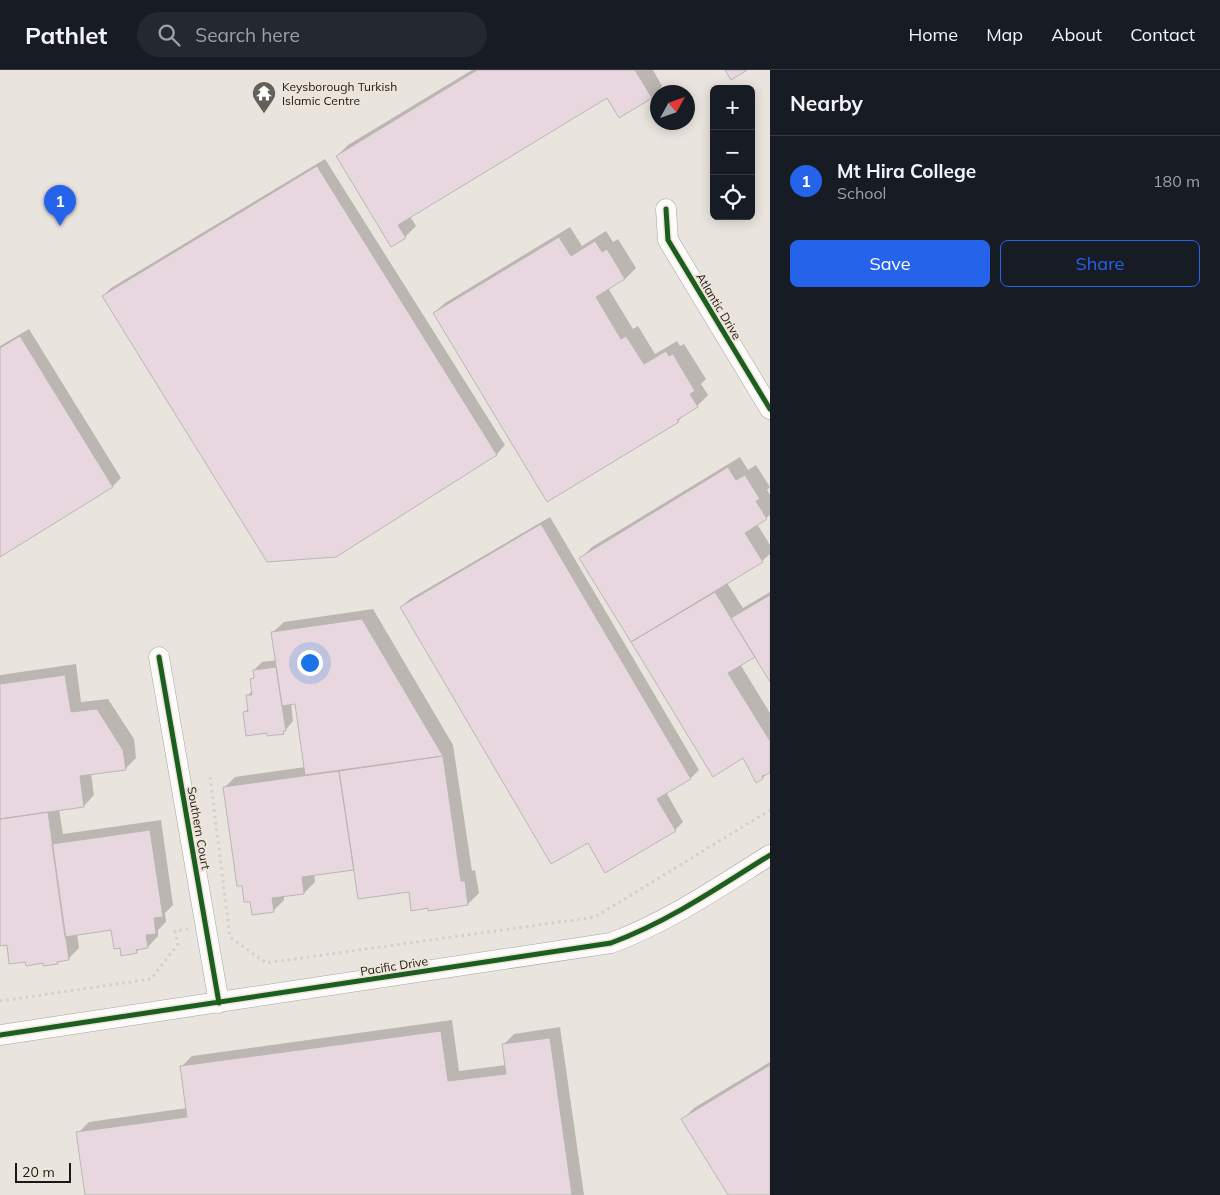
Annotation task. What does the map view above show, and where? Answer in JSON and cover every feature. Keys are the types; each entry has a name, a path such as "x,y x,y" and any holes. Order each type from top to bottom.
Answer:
{"street":[{"name":"Atlantic Drive","path":"666,208 668,240 770,410"},
{"name":"Southern Court","path":"159,657 219,1003"},
{"name":"Pacific Drive","path":"0,1035 611,943 640,932 770,855"}],"path":[{"path":"210,777 230,937 266,963 595,917 770,810"},
{"path":"0,1001 151,979 178,944 176,931 228,924"}],"building":[{"path":"477,70 635,70 650,95 650,99 619,118 607,98 398,225 406,238 391,247 336,156"},
{"path":"725,70 747,70 731,80"},
{"path":"317,166 497,455 336,557 267,562 102,296"},
{"path":"559,237 571,256 595,241 602,252 607,249 625,279 596,297 621,339 626,336 644,364 666,351 669,356 673,354 695,391 690,394 698,407 677,420 679,422 547,502 433,313"},
{"path":"20,336 113,487 0,557 0,348"},
{"path":"728,467 736,480 745,475 760,499 756,501 767,519 745,533 763,562 631,642 579,558"},
{"path":"541,524 691,779 657,799 676,831 605,873 588,843 551,864 400,607"},
{"path":"715,592 755,657 728,673 770,741 770,773 762,776 763,779 756,783 743,758 713,777 631,642"},
{"path":"770,595 770,682 731,618"},
{"path":"362,619 443,756 305,775 295,704 282,706 271,632"},
{"path":"276,667 286,731 283,731 284,734 267,736 267,733 246,736 243,712 248,711 246,695 252,695 250,679 254,678 253,670"},
{"path":"65,675 71,712 97,709 123,750 126,770 80,776 84,807 0,819 0,684"},
{"path":"443,756 461,881 465,881 468,905 428,911 428,908 411,911 409,892 358,899 339,771"},
{"path":"339,771 354,870 302,877 304,894 272,898 274,912 252,915 250,902 244,902 242,886 237,886 223,787"},
{"path":"48,812 69,960 43,966 43,963 26,966 25,962 9,964 7,945 0,946 0,819"},
{"path":"150,830 163,917 154,918 156,934 146,935 148,948 136,950 137,953 121,956 120,948 114,949 111,930 65,937 52,844"},
{"path":"441,1031 448,1081 506,1074 502,1044 550,1038 572,1195 85,1195 76,1132 187,1117 180,1066"},
{"path":"770,1065 770,1195 728,1195 681,1119"}],"cycle path":[{"path":"666,209 668,240 770,409"},
{"path":"159,657 219,1003"},
{"path":"0,1035 611,943 632,935 673,914 770,855"}],"place":[{"name":"Keysborough Turkish Islamic Centre","path":"264,114"},
{"name":"Mt Hira College","path":"60,226"}]}
